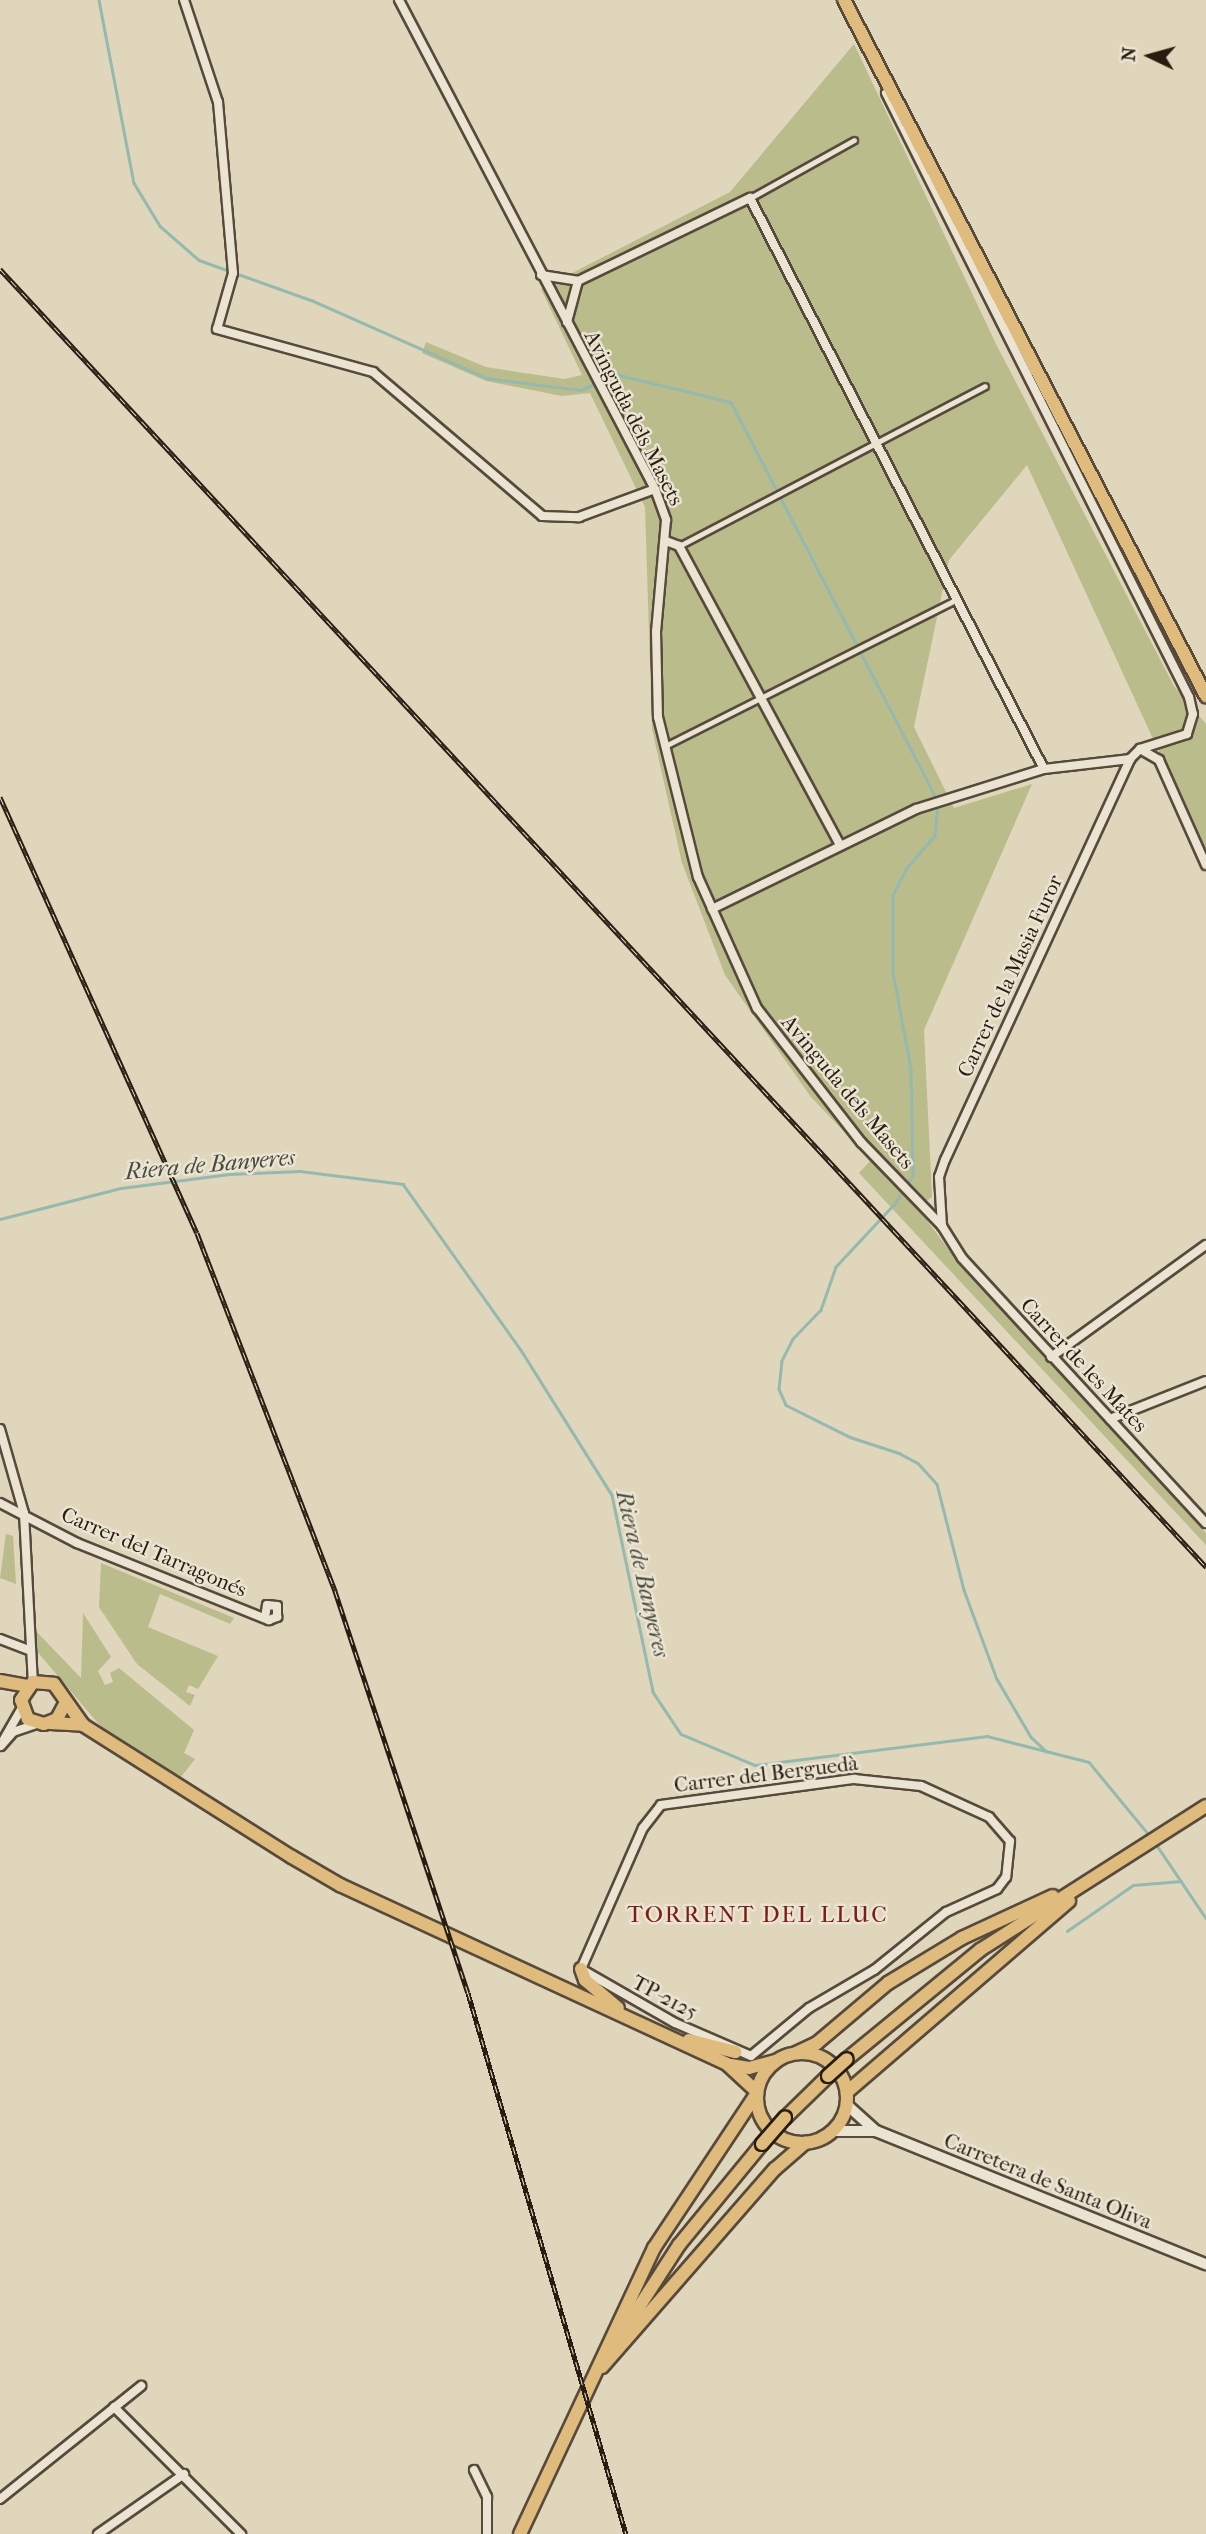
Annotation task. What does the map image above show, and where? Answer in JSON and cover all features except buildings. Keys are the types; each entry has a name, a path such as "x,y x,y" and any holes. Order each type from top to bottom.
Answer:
{"main road":[{"path":"844,0 1206,696"},
{"path":"2,1682 54,1684"},
{"path":"2,1682 21,1704 45,1723 66,1702"},
{"path":"21,1704 31,1684"},
{"name":"TP-2125","path":"54,1684 83,1725 340,1885 727,2064 749,2068 796,2053"},
{"name":"TP-2125","path":"45,1723 83,1725"},
{"path":"597,2372 679,2245 762,2144 828,2076 980,1950 1206,1806"},
{"path":"796,2053 817,2043 888,1983 962,1938 1107,1870"},
{"path":"597,2372 775,2169 805,2143 833,2131 847,2098 1107,1870"},
{"path":"581,1969 596,1991 646,2027 735,2052"},
{"path":"796,2053 810,2053 835,2067 847,2098"},
{"path":"520,2534 660,2238 757,2093 775,2061"},
{"name":"TP-2125","path":"727,2064 757,2093"},
{"path":"757,2093 766,2126 780,2138 805,2143"}],"street":[{"path":"184,0 218,102 233,273 217,329 373,372 542,516 579,517 655,489"},
{"name":"Avinguda dels Masets","path":"399,0 655,489 666,520 656,631 665,746 677,804 712,909 757,1008 798,1065 942,1226"},
{"path":"859,28 975,279 1189,696 1193,714 1187,734 1140,749"},
{"path":"541,275 578,281 750,198 853,140"},
{"path":"750,198 1044,769"},
{"path":"559,278 552,296 570,299"},
{"path":"567,324 570,299 578,281"},
{"path":"679,546 985,386"},
{"path":"666,541 679,546 840,845"},
{"path":"665,746 764,701 957,599"},
{"path":"1140,749 1159,760 1206,866"},
{"name":"Carrer de la Masia Furor","path":"942,1226 939,1177 945,1160 1130,759 1140,749"},
{"path":"712,909 929,804 1044,769 1130,759"},
{"name":"Carrer de les Mates","path":"942,1226 962,1258 1206,1522"},
{"path":"1051,1357 1206,1245"},
{"path":"1110,1419 1206,1381"},
{"path":"0,1429 24,1513 28,1650 34,1666 54,1684"},
{"name":"Carrer del Tarragonés","path":"0,1503 24,1513 77,1543 260,1615"},
{"path":"0,1639 28,1650"},
{"path":"31,1684 34,1666"},
{"path":"1,1747 21,1704"},
{"path":"1,1747 24,1726 45,1723"},
{"name":"Carrer del Berguedà","path":"581,1969 643,1828 661,1805 854,1779 903,1781 1000,1826 1010,1841 1011,1861 997,1889 946,1912 874,1970 809,2008 767,2048 751,2056 735,2052"},
{"name":"TP-2125","path":"581,1969 735,2052"},
{"path":"847,2098 876,2132"},
{"path":"833,2131 876,2132"},
{"name":"Carretera de Santa Oliva","path":"876,2132 1206,2264"},
{"path":"0,2499 141,2386"},
{"path":"114,2407 184,2474 241,2534"},
{"path":"474,2470 487,2497 487,2534"},
{"path":"98,2534 184,2474"}],"green space":[{"path":"854,44 997,346 1174,686 1206,724 1206,854 1027,465 949,560 914,727 954,808 1032,784 924,1030 932,1197 917,1207 961,1266 1206,1533 1206,1545 859,1173 871,1160 811,1097 725,975 682,863 652,729 645,507 590,393 562,396 486,381 422,353 426,342 486,367 564,379 582,375 541,289 730,192"},
{"path":"6,1534 13,1536 16,1584 0,1578"},
{"path":"101,1563 234,1618 230,1624 160,1594 148,1627 218,1656 198,1689 189,1685 186,1692 195,1695 190,1706 137,1664 99,1607"},
{"path":"83,1613 111,1657 98,1671 105,1685 113,1682 110,1673 119,1668 194,1730 184,1753 195,1759 181,1777 102,1728 35,1649 35,1630 81,1678"}],"waterway":[{"path":"99,0 134,183 160,226 199,260 311,300 487,378 581,390 615,374 731,402 937,799"},
{"path":"938,806 935,836 907,868 893,895 893,972 911,1069 913,1176 894,1205 836,1267 821,1310 793,1339 782,1361 779,1389 786,1405 850,1437 899,1453 918,1463 937,1484 964,1590 997,1679 1031,1737 1046,1751"},
{"name":"Riera de Banyeres","path":"0,1219 121,1188 229,1174 300,1171 403,1184 521,1350 612,1495 653,1692 681,1734 755,1765 987,1736 1089,1762 1150,1836"},
{"name":"Riera de Banyeres","path":"1156,1844 1206,1918"},
{"path":"1067,1931 1133,1885 1181,1881"}],"railway":[{"path":"0,269 1206,1567"},
{"path":"0,797 197,1233 335,1591 468,1993 626,2534"}],"district":[{"name":"TORRENT DEL LLUC","path":"758,1915"}]}
